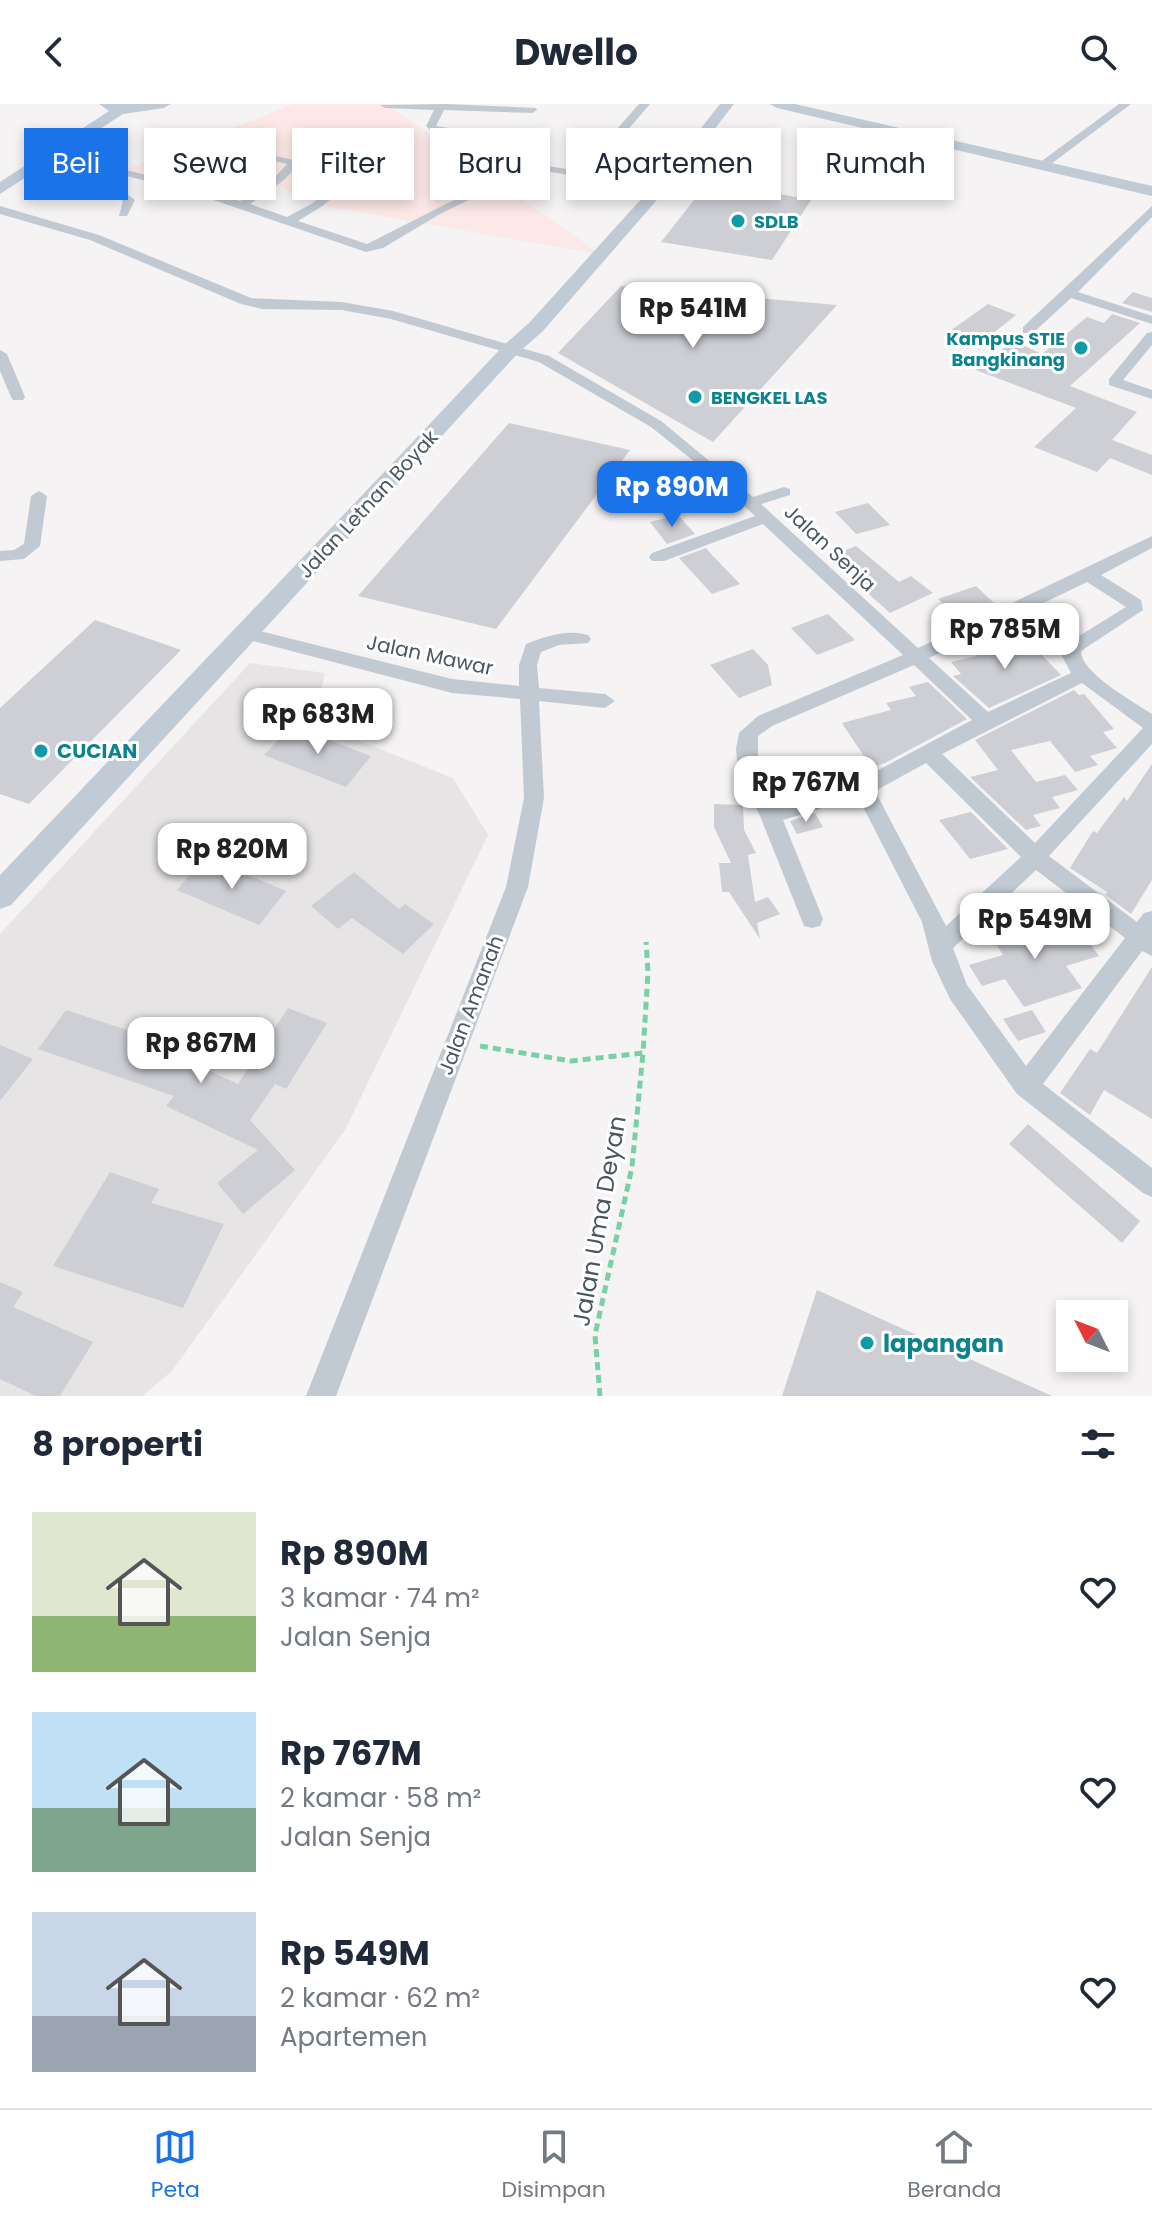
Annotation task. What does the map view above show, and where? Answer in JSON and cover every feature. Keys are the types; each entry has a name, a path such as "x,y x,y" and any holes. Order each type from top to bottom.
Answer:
{"street":[{"path":"85,128 112,107 164,104"},
{"path":"620,128 645,104"},
{"name":"Jalan Letnan Boyak","path":"707,128 727,104"},
{"path":"777,104 1152,191"},
{"path":"1043,165 1126,104"},
{"path":"385,105 532,110"},
{"path":"432,128 442,105"},
{"path":"276,158 294,163 276,181"},
{"path":"128,174 197,190 354,244 373,247 527,166 536,164 566,170"},
{"path":"0,189 24,173"},
{"path":"21,175 115,190 129,200 123,213"},
{"path":"241,205 248,200"},
{"path":"291,220 323,200"},
{"name":"Jalan Letnan Boyak","path":"0,896 511,349 536,327 647,200"},
{"name":"Jalan Senja","path":"0,210 42,220 108,244 246,301 262,305 325,305 381,313 511,349 567,370 656,424 711,467 986,721"},
{"path":"1028,330 1070,294 1152,210"},
{"path":"1070,294 1152,320"},
{"path":"1152,336 1114,382 1152,395"},
{"path":"0,354 18,397"},
{"path":"749,503 784,492"},
{"path":"0,556 18,555 32,546 39,496"},
{"path":"658,557 765,518"},
{"path":"812,919 771,816 748,771 746,749 749,733 765,721 1088,575 1152,541"},
{"path":"941,945 1035,857 1152,725 1083,675 1074,664 1073,648 1134,610 1135,604 1088,575"},
{"name":"Jalan Mawar","path":"248,634 438,683 605,701"},
{"name":"Jalan Amanah","path":"321,1396 517,887 534,798 528,695 528,665 533,648 557,639 582,639"},
{"path":"771,816 863,788 986,721 1083,675"},
{"path":"928,752 1035,857 1148,934 1026,1086"},
{"path":"863,788 933,921 944,961 958,992 1026,1086 1150,1178"}],"path":[{"name":"Jalan Uma Deyan","path":"600,1396 595,1335 632,1167 643,1053 648,972 646,942"},
{"path":"457,1043 571,1061 643,1053"}],"shaded area":[{"path":"294,104 386,104 430,135 430,200 523,200 600,254 317,205 307,200 414,200 414,128 292,128 292,193 276,185 276,128 233,128"},
{"path":"144,163 144,176 128,175 128,169"},
{"path":"250,663 325,673 314,723 453,778 488,835 345,1130 172,1371 142,1396 0,1396 0,934"}],"building":[{"name":"SDLB","path":"781,194 797,197 797,200 811,200 772,260 661,242 694,200 781,200"},
{"name":"BENGKEL LAS","path":"621,286 837,305 713,442 558,353"},
{"path":"1133,292 1152,298 1152,312 1122,303"},
{"path":"988,304 1016,315 982,342 950,331"},
{"path":"1112,314 1140,323 1070,386 1137,412 1112,440 1152,455 1152,475 1110,458 1097,472 1034,447 1076,408 976,370 1013,341 1042,354 1087,317 1104,323"},
{"path":"509,423 630,450 496,629 358,596"},
{"path":"868,503 890,525 856,534 835,512"},
{"path":"678,515 695,534 667,544 650,522"},
{"path":"856,546 899,582 911,576 933,593 890,613 827,557"},
{"path":"706,548 740,584 712,594 679,558"},
{"path":"976,586 994,603 955,616 938,599"},
{"path":"828,614 855,640 817,655 791,628"},
{"name":"CUCIAN","path":"95,620 181,650 29,804 0,794 0,708"},
{"path":"1021,633 1061,675 989,708 953,676 961,674 951,662 977,656 973,652 1004,644 999,638"},
{"path":"753,649 768,665 772,685 739,698 710,665"},
{"path":"928,682 967,719 885,763 871,767 842,723 891,710 886,703 916,696 909,687"},
{"path":"1074,690 1079,695 1084,694 1114,729 1103,732 1117,748 1090,756 1098,765 1075,772 1050,741 1011,750 1036,782 1065,775 1078,790 1052,797 1060,808 1033,815 1041,826 1026,830 970,777 998,770 975,740"},
{"path":"291,726 371,756 346,787 264,755"},
{"path":"790,762 795,783 768,784 761,763"},
{"path":"1152,764 1152,880 1131,914 1106,895 1107,892 1070,868 1093,831 1097,833 1124,797 1127,801"},
{"path":"714,804 743,805 744,830 756,853 748,855 755,902 768,897 780,914 757,923 760,939 729,892 722,892 719,863 731,863 714,827"},
{"path":"971,812 1008,849 970,859 939,820"},
{"path":"815,813 823,827 797,834 790,821"},
{"path":"205,857 286,891 259,925 177,890"},
{"path":"354,872 399,909 405,904 434,924 403,954 352,918 338,929 311,906"},
{"path":"1040,910 1063,942 1084,936 1099,956 1066,966 1082,988 1024,1007 1005,979 982,986 969,965 1003,955 992,938 1022,930 1013,918"},
{"path":"1152,967 1152,1119 1104,1090 1090,1115 1060,1093 1090,1049 1097,1053"},
{"path":"288,1008 327,1023 286,1089 275,1084 250,1120 295,1170 243,1214 217,1183 258,1150 166,1106 174,1096 38,1049 66,1010 185,1049 180,1057 238,1084"},
{"path":"1032,1010 1046,1032 1018,1041 1003,1019"},
{"path":"0,1045 33,1059 0,1101"},
{"path":"1028,1124 1140,1221 1122,1243 1009,1144"},
{"path":"110,1172 159,1189 151,1203 224,1224 183,1308 53,1266"},
{"path":"0,1282 23,1292 13,1307 93,1342 60,1396 36,1396 0,1379"},
{"name":"lapangan","path":"817,1290 1052,1396 782,1396"}],"place":[{"name":"SDLB","path":"738,221"},
{"name":"Kampus STIE Bangkinang","path":"1081,348"},
{"name":"BENGKEL LAS","path":"695,397"},
{"name":"CUCIAN","path":"41,751"},
{"name":"lapangan","path":"867,1343"}]}
